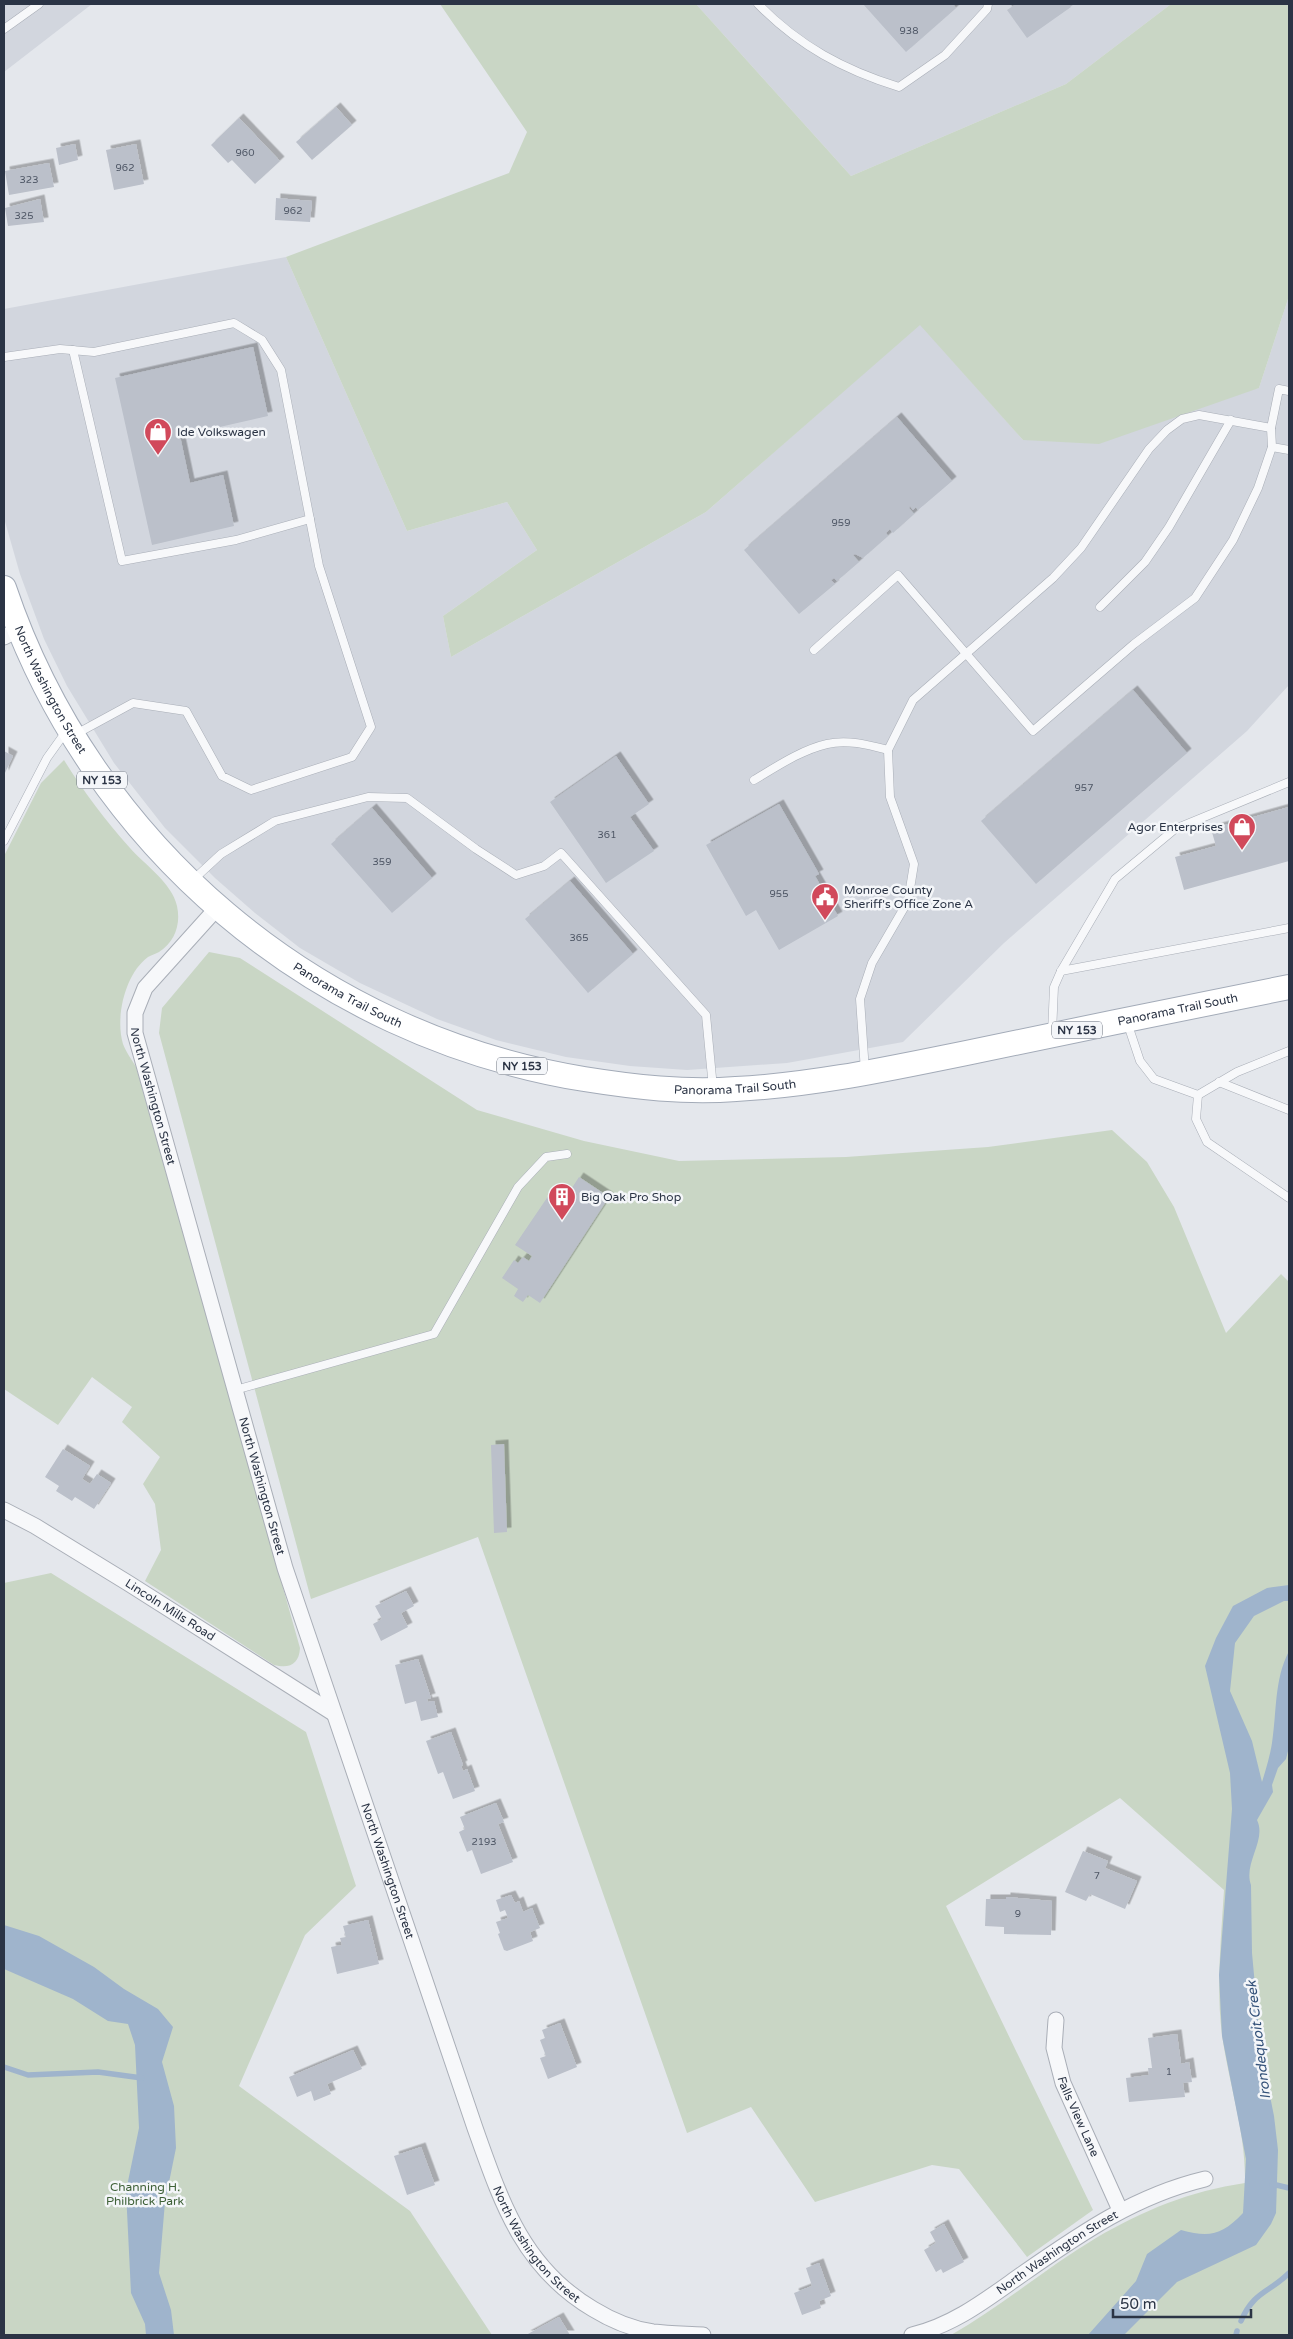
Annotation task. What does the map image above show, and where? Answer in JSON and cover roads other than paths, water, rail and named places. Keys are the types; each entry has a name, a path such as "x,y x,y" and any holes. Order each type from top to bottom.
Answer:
{"main road":[{"name":"North Washington Street","path":"4,588 11,634 70,732 130,816 190,882 217,908"},
{"name":"Panorama Trail South","path":"217,908 288,961 332,989 378,1014 433,1038 492,1058 554,1074 619,1084 714,1090 791,1085 865,1072 1289,987"}],"street":[{"name":"North Washington Street","path":"217,908 145,988 135,1014 135,1033 286,1568 475,2128 507,2213 518,2234 550,2278 600,2314 624,2324 653,2332 703,2335"},
{"name":"Lincoln Mills Road","path":"4,1510 35,1526 128,1583 334,1713"},
{"name":"Falls View Lane","path":"1056,2020 1054,2048 1063,2083 1120,2210"},
{"name":"North Washington Street","path":"912,2335 936,2328 971,2310 1082,2232 1120,2210 1173,2187 1204,2178"}],"lane":[{"path":"4,29 39,4"},
{"path":"758,4 796,40 867,77 899,87 945,55 987,9 988,4"},
{"path":"4,357 60,349 94,352 234,323 262,340 281,370 319,566 371,727 352,757 251,790 222,776 186,711 133,703 70,732 47,758 4,841"},
{"path":"73,350 122,561 252,535 310,519"},
{"path":"814,650 898,575 1033,731 1134,644 1195,598 1233,540 1258,488 1272,447 1271,428 1279,389 1289,392"},
{"path":"865,1072 860,999 872,963 908,901 914,864 890,797 888,750 913,700 966,652 1054,578 1081,548 1149,449 1167,430 1182,419 1199,415 1271,428"},
{"path":"1100,607 1145,562 1169,527 1231,420"},
{"path":"1272,447 1289,450"},
{"path":"754,780 796,756 827,744 860,743 888,750"},
{"path":"1051,1035 1054,987 1060,971 1115,879 1175,829 1289,782"},
{"path":"190,882 221,854 275,821 368,796 407,798 476,849 516,875 544,866 561,853 706,1015 714,1090"},
{"path":"1060,971 1289,928"},
{"path":"1126,1020 1140,1062 1154,1079 1198,1094 1237,1072 1289,1051"},
{"path":"1219,1082 1289,1110"},
{"path":"1198,1094 1196,1120 1207,1142 1289,1198"},
{"path":"235,1390 434,1334 518,1187 546,1157 568,1154"}],"water":[{"name":"Irondequoit Creek","path":"1289,1585 1289,1601 1284,1601 1254,1616 1235,1643 1230,1691 1252,1741 1262,1782 1272,1743 1278,1684 1289,1651 1289,1747 1286,1759 1278,1768 1272,1785 1273,1792 1257,1820 1259,1836 1249,1877 1251,1885 1252,1953 1261,2051 1274,2116 1278,2150 1276,2213 1271,2224 1256,2245 1177,2282 1124,2335 1088,2335 1136,2281 1147,2254 1181,2230 1200,2234 1215,2233 1229,2226 1243,2213 1246,2159 1222,2036 1219,1975 1232,1809 1230,1773 1205,1666 1216,1638 1233,1606 1267,1588"},
{"path":"4,1925 39,1936 94,1967 124,1989 158,2009 173,2027 162,2062 174,2106 176,2148 165,2202 159,2273 171,2310 174,2335 146,2335 145,2324 131,2293 126,2191 139,2128 135,2045 128,2024 108,2021 73,1999 4,1969"}],"waterway":[{"path":"4,2067 28,2075 98,2072 142,2078"},
{"path":"1272,2184 1289,2188"},
{"path":"1241,2321 1251,2304 1289,2273"},
{"path":"1236,2335 1237,2331"}],"place":[{"name":"Ide Volkswagen","path":"158,456"},
{"name":"Agor Enterprises","path":"1242,851"},
{"name":"Monroe County Sheriff's Office Zone A","path":"825,921"},
{"name":"Big Oak Pro Shop","path":"562,1221"}],"park label":[{"name":"Channing H. Philbrick Park","path":"145,2194"}]}
